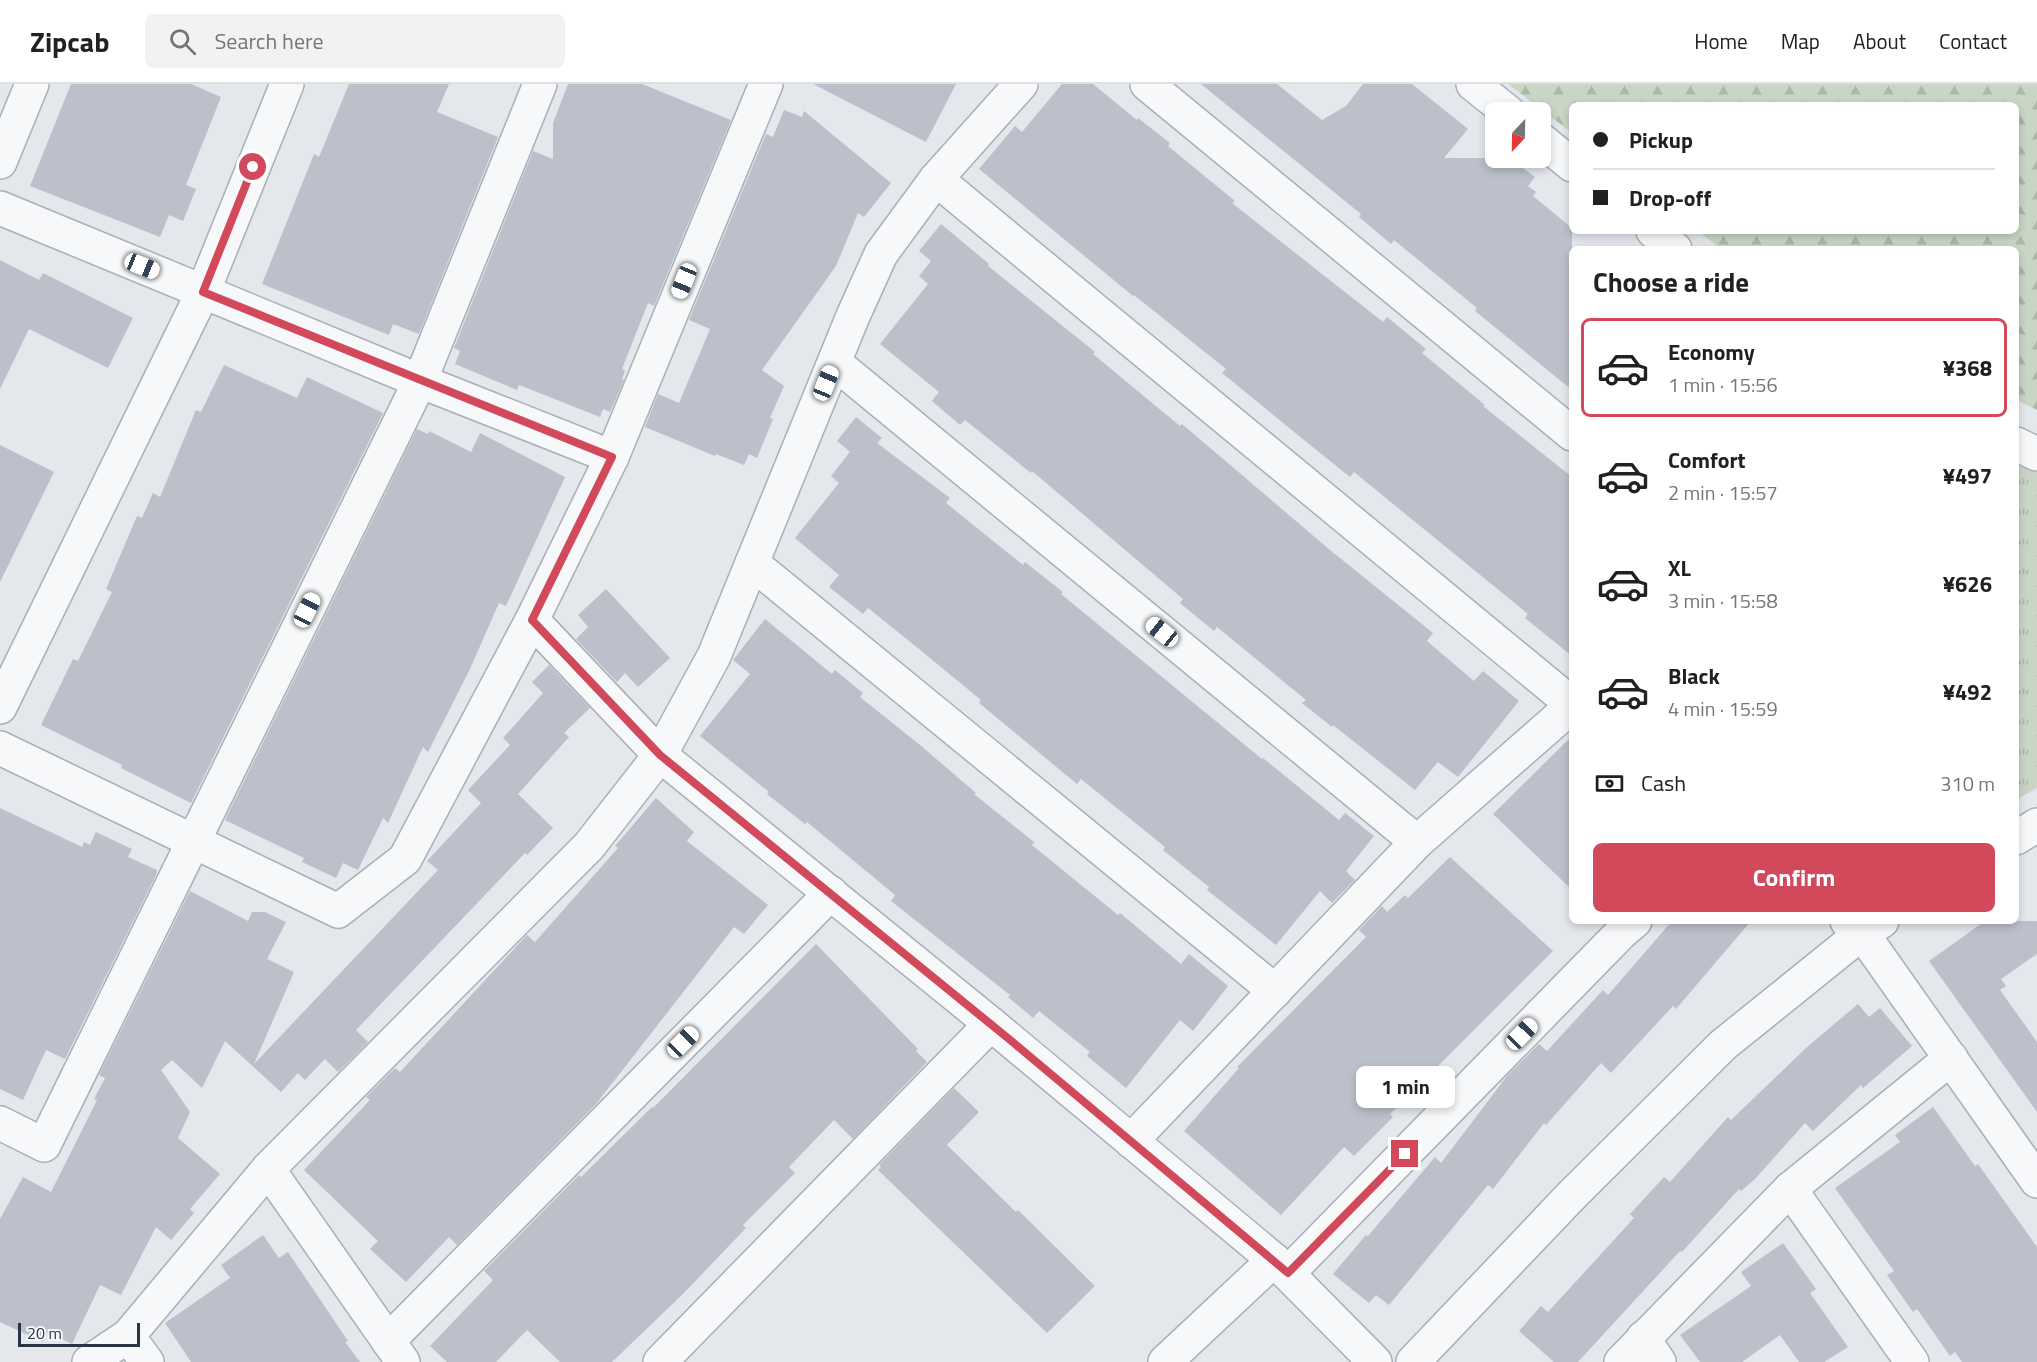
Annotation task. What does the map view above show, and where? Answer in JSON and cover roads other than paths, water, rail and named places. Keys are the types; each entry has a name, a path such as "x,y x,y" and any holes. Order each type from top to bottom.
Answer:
{"street":[{"path":"0,162 32,84"},
{"path":"0,707 203,292 287,84"},
{"path":"0,1124 44,1145 420,381 540,84"},
{"path":"0,748 338,911 405,860 532,620 612,457 766,84"},
{"path":"89,1362 137,1349 268,1169 589,846 660,755 714,656 853,316 881,255 936,179 1021,84"},
{"path":"1147,84 1569,432"},
{"path":"1473,84 1496,102"},
{"path":"1551,148 1569,163"},
{"path":"936,179 1569,703"},
{"path":"0,208 420,381 612,457"},
{"path":"1657,234 1671,246"},
{"path":"835,363 1417,842"},
{"path":"2019,445 2037,454"},
{"path":"752,563 1275,990"},
{"path":"532,620 660,755 991,1024 1281,1266 1375,1362"},
{"path":"1131,1141 1417,842 1569,708"},
{"path":"2019,836 2037,825"},
{"path":"268,1169 395,1352 831,893"},
{"path":"1165,1362 1281,1266 1631,924"},
{"path":"1413,1362 1572,1196 1723,1045 1864,925 1951,1058 2037,1181"},
{"path":"660,1362 991,1024"},
{"path":"1621,1362 1651,1350 1790,1189 1951,1058"},
{"path":"1790,1189 1912,1362"}]}
